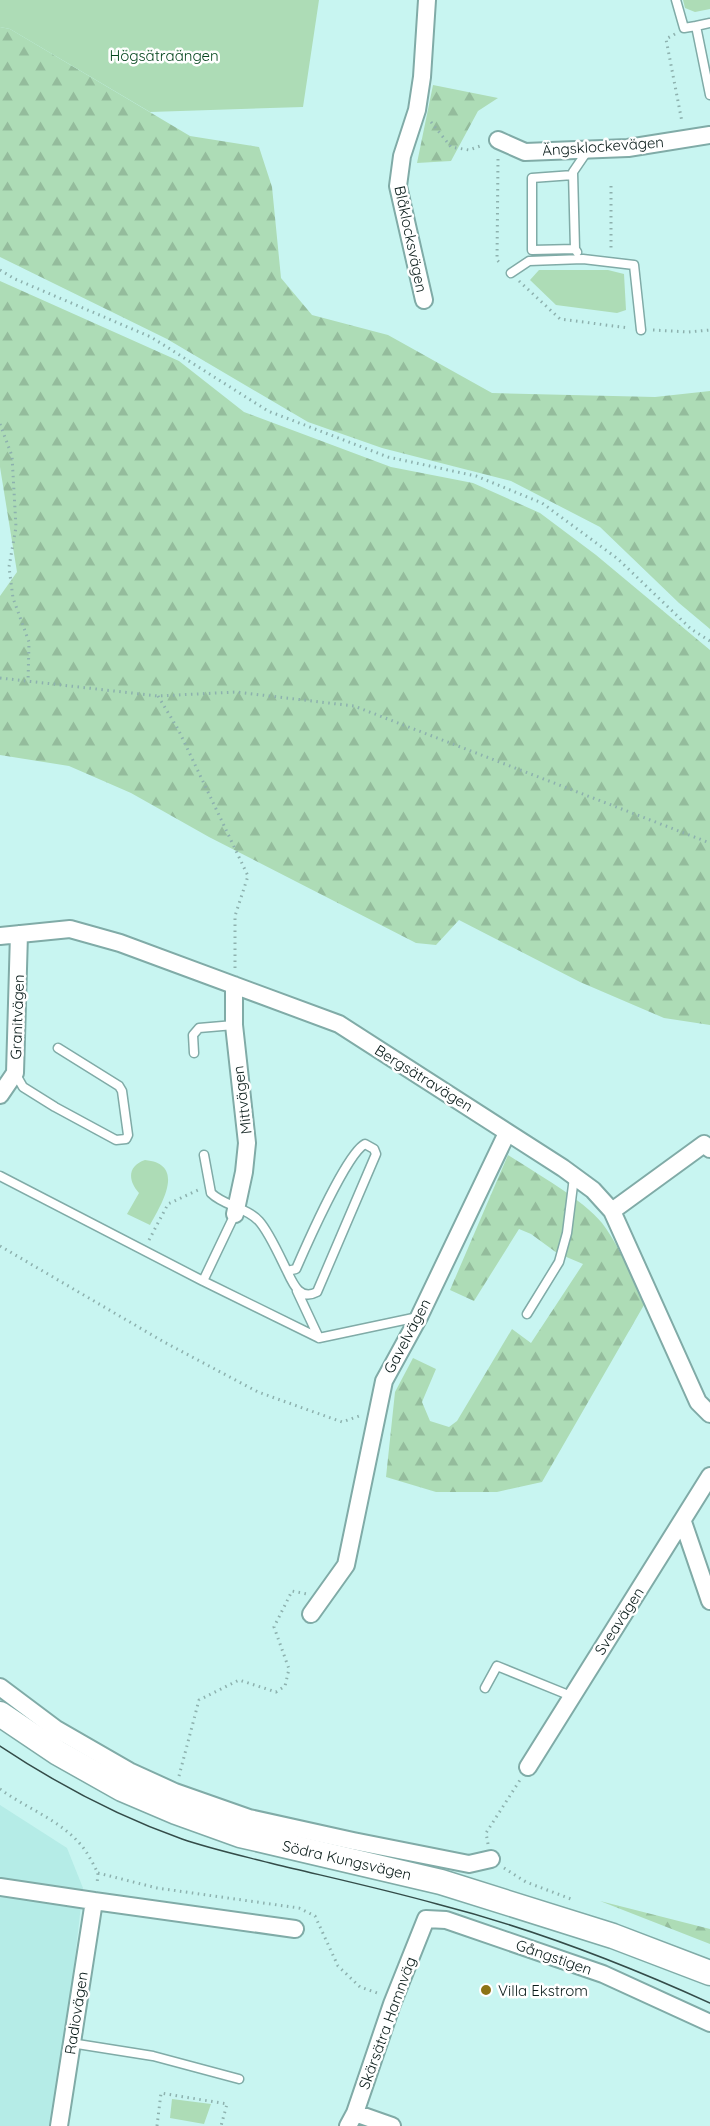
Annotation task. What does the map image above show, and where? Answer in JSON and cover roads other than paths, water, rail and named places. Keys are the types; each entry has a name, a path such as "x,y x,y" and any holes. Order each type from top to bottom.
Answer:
{"main road":[{"name":"Södra Kungsvägen","path":"0,1714 58,1753 122,1789 229,1832 441,1882 613,1936 710,1972"}],"street":[{"name":"Blåklocksvägen","path":"424,300 398,186 402,156 417,110 422,77 427,0"},
{"name":"Ängsklockevägen","path":"498,140 525,152 628,148 710,135"},
{"name":"Bergsätravägen","path":"0,936 70,929 120,943 339,1024 574,1176 593,1190 612,1211 698,1402 710,1414"},
{"name":"Granitvägen","path":"0,1095 15,1072 19,934"},
{"name":"Mittvägen","path":"234,985 234,1025 247,1143 237,1211"},
{"name":"Gavelvägen","path":"311,1614 346,1565 384,1381 419,1317 507,1133"},
{"path":"612,1211 704,1144 710,1149"},
{"name":"Sveavägen","path":"528,1767 710,1476"},
{"path":"683,1522 710,1601"},
{"name":"Södra Kungsvägen","path":"0,1687 56,1730 129,1771 175,1792 249,1818 469,1864 491,1859"},
{"path":"0,1887 295,1929"},
{"name":"Radiovägen","path":"59,2126 94,1901"},
{"name":"Gångstigen","path":"426,1919 446,1920 603,1974 710,2023"},
{"name":"Skärsätra Hamnväg","path":"351,2119 392,2004 426,1919"},
{"path":"351,2119 392,2126"}],"lane":[{"path":"676,0 684,28 710,23"},
{"path":"696,26 710,95"},
{"path":"583,259 574,249 573,172 588,149"},
{"path":"529,261 532,250 532,177 573,175"},
{"path":"532,250 574,249"},
{"path":"511,273 529,261 583,259 634,265 641,330"},
{"path":"194,1053 193,1035 199,1028 234,1025"},
{"path":"15,1072 23,1087 55,1107 116,1140 126,1139 128,1135 122,1091 119,1086 58,1048"},
{"path":"287,1270 296,1269 335,1187 353,1156 360,1146 365,1144 370,1146 376,1154 322,1283 317,1292 312,1295 297,1290"},
{"path":"204,1155 211,1193 237,1211 259,1221 287,1270 319,1338"},
{"path":"0,1176 319,1338 419,1317"},
{"path":"527,1314 559,1262 567,1233 574,1176"},
{"path":"203,1281 237,1211"},
{"path":"485,1688 497,1666 571,1696"},
{"path":"71,2043 153,2056 240,2079"}],"tram line":[{"path":"0,1746 88,1798 182,1839 507,1924 610,1960 710,2003"}],"place":[{"name":"Villa Ekstrom","path":"486,1990"}],"park label":[{"name":"Högsätraängen","path":"164,55"}]}
